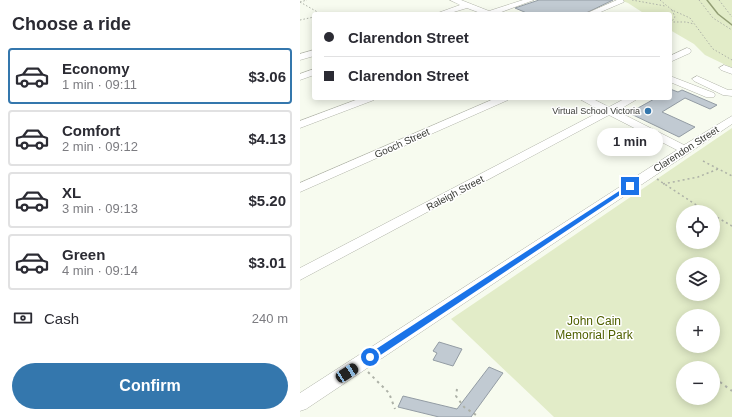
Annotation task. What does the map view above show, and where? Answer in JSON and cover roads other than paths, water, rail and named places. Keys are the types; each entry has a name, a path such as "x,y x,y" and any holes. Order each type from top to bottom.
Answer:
{"street":[{"path":"454,0 484,12"},
{"path":"445,12 476,1 489,6 508,0"},
{"path":"495,12 530,0"},
{"path":"594,12 620,2"},
{"path":"672,58 687,51"},
{"path":"300,57 312,54"},
{"path":"300,77 312,73"},
{"path":"697,79 726,92 732,93"},
{"path":"672,80 710,95"},
{"path":"300,125 365,100"},
{"name":"Gooch Street","path":"300,188 499,100"},
{"path":"590,100 685,150"},
{"name":"Raleigh Street","path":"300,276 630,100"},
{"name":"Clarendon Street","path":"300,403 732,119"}],"waterway":[{"path":"707,0 718,14 732,25"}],"place":[{"name":"Virtual School Victoria","path":"648,111"}],"park label":[{"name":"John Cain Memorial Park","path":"594,328"}]}
